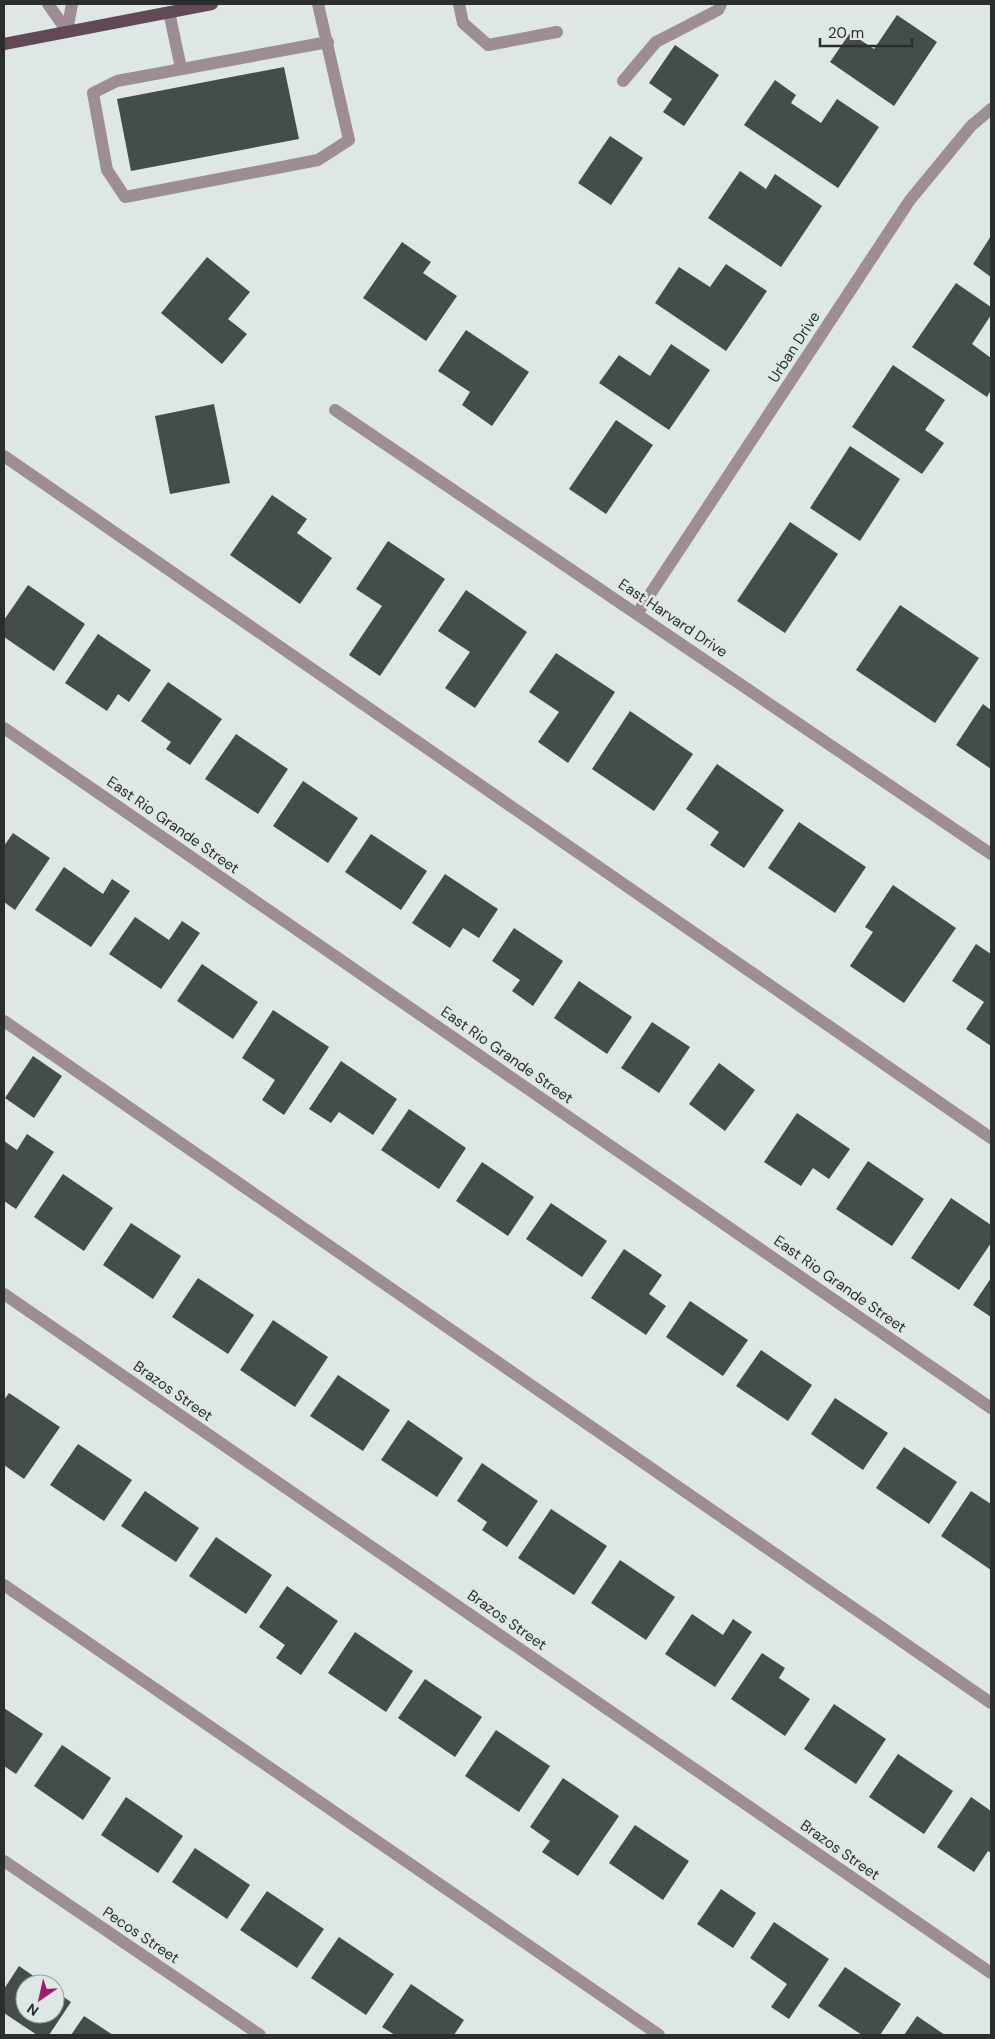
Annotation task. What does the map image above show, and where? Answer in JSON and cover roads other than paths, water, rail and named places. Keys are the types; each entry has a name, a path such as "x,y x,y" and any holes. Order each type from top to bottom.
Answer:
{"main road":[{"path":"4,44 212,4"}],"street":[{"path":"48,4 68,31"},
{"path":"68,31 72,4"},
{"path":"318,4 328,42 349,140 318,160 125,197 107,170 94,93 117,82 181,68 328,42"},
{"path":"460,4 463,23 488,45 557,32"},
{"path":"623,81 656,42 718,10 721,4"},
{"path":"169,12 181,68"},
{"name":"Urban Drive","path":"637,614 910,200 971,126 991,109"},
{"name":"East Harvard Drive","path":"335,410 991,854"},
{"path":"4,456 991,1138"},
{"name":"East Rio Grande Street","path":"4,728 991,1408"},
{"path":"4,1021 991,1703"},
{"name":"Brazos Street","path":"4,1294 991,1973"},
{"path":"4,1585 659,2035"},
{"name":"Pecos Street","path":"4,1861 260,2035"}]}
